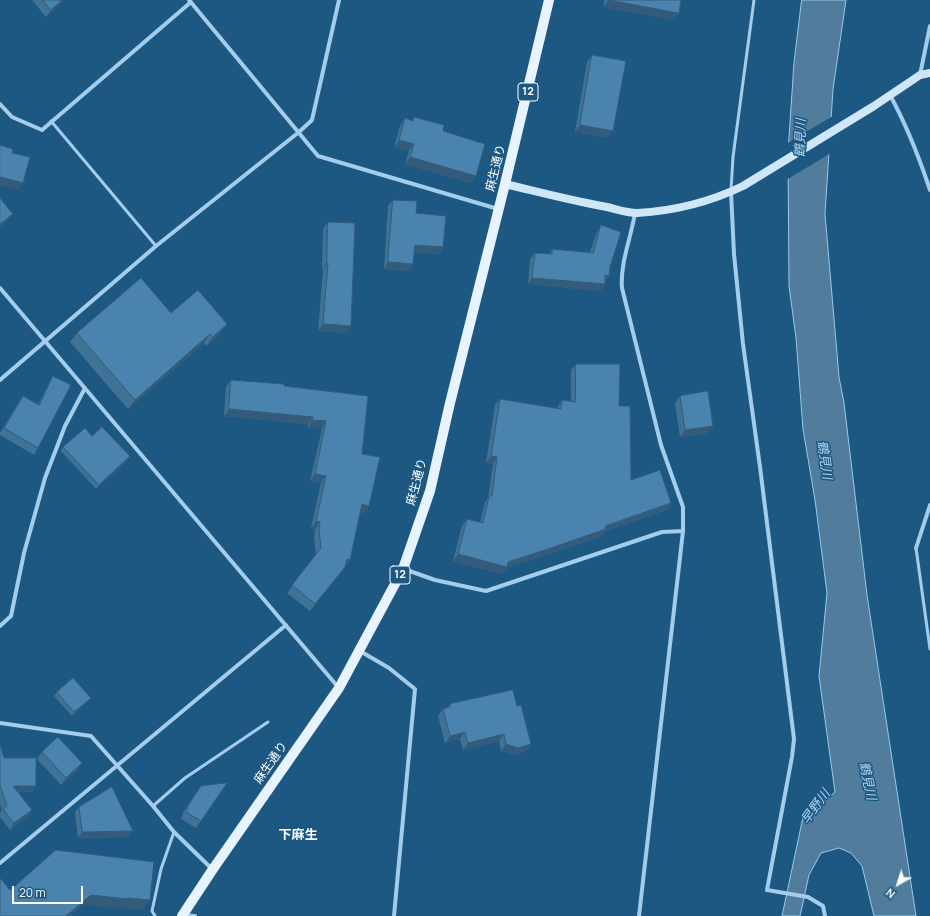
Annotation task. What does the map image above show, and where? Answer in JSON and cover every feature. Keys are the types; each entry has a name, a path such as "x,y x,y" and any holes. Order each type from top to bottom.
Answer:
{"main road":[{"name":"麻生通り","path":"183,915 213,869 339,688 403,569 430,491 450,403 499,209 549,0"}],"street":[{"path":"0,380 156,246 312,120 339,0"},
{"path":"0,104 12,117 42,130 190,1 318,156 499,209"},
{"path":"920,75 930,26"},
{"path":"505,184 583,203 636,213 678,208 731,192 743,186 874,106 920,75 930,72"},
{"path":"890,95 901,114 917,150 930,190"},
{"path":"731,192 734,254 742,344 760,466 794,738 792,757 767,890 808,897 823,906 825,916"},
{"path":"636,213 633,231 621,276 622,288 661,445 683,507 683,531 639,916"},
{"path":"0,288 339,688"},
{"path":"0,626 11,616 24,553 45,478 64,426 85,388"},
{"path":"916,548 930,505"},
{"path":"403,569 435,580 486,591 662,532 683,531"},
{"path":"0,863 286,625"},
{"path":"359,651 390,668 415,689 394,916"},
{"path":"0,723 91,736 118,765 174,832 213,869"},
{"path":"183,915 195,916"}],"lane":[{"path":"731,192 733,157 754,0"},
{"path":"51,121 156,246"},
{"path":"916,548 930,649"},
{"path":"153,806 184,778 268,722"},
{"path":"154,916 152,911 161,869 174,832"}],"water":[{"path":"802,0 846,0 833,89 825,214 839,377 844,403 867,595 916,916 874,916 862,866 851,853 839,848 821,853 809,875 800,916 782,916 803,817 835,792 819,676 827,593 815,500 803,429 796,338 789,286 788,152 794,63"}],"pier":[{"path":"833,116 831,153 786,180 786,144"}],"building":[{"path":"43,0 62,0 51,10"},
{"path":"609,0 681,0 679,13"},
{"path":"592,55 626,61 613,131 580,125"},
{"path":"414,117 444,125 443,131 485,144 476,176 410,157 414,144 399,140 405,118 413,121"},
{"path":"0,145 13,149 12,153 30,157 23,183 0,177"},
{"path":"0,198 13,214 0,224"},
{"path":"393,200 417,201 416,213 446,216 443,247 415,245 413,264 388,262"},
{"path":"328,222 355,223 351,326 323,324 328,263"},
{"path":"601,225 621,232 610,267 609,276 605,275 605,284 532,278 535,253 552,254 552,249 593,253"},
{"path":"141,278 171,313 198,290 227,324 213,337 210,334 135,400 77,333"},
{"path":"576,364 620,364 619,406 630,406 631,480 660,470 671,503 605,526 606,529 508,562 507,567 458,554 467,519 483,523 489,496 492,496 497,457 491,456 500,399 561,409 562,400 575,402"},
{"path":"53,376 71,385 38,448 4,428 23,396 39,405"},
{"path":"231,380 284,384 284,386 368,396 362,454 380,457 369,506 362,504 350,560 347,559 345,567 315,604 292,585 321,548 319,530 320,522 316,521 326,476 315,474 326,421 312,420 313,417 229,409"},
{"path":"708,391 713,426 685,430 680,396"},
{"path":"102,427 130,456 99,485 63,447 85,428 92,436"},
{"path":"73,678 91,698 74,712 57,692"},
{"path":"513,690 517,706 521,705 531,744 518,748 506,744 504,734 468,743 465,732 450,736 443,709 450,707 450,704"},
{"path":"58,737 82,763 66,778 42,752"},
{"path":"0,744 4,758 36,758 36,786 13,786 32,810 14,823 3,809 7,806 0,785"},
{"path":"227,783 201,821 186,812 187,807 201,786"},
{"path":"112,787 133,831 82,832 79,807"},
{"path":"56,850 154,862 150,900 91,895 66,916 0,916 0,879 10,890"}],"district":[{"name":"下麻生","path":"298,835"}],"water label":[{"name":"鶴見川","path":"801,138"},
{"name":"鶴見川","path":"824,460"},
{"name":"鶴見川","path":"867,781"},
{"name":"早野川","path":"816,807"}]}
